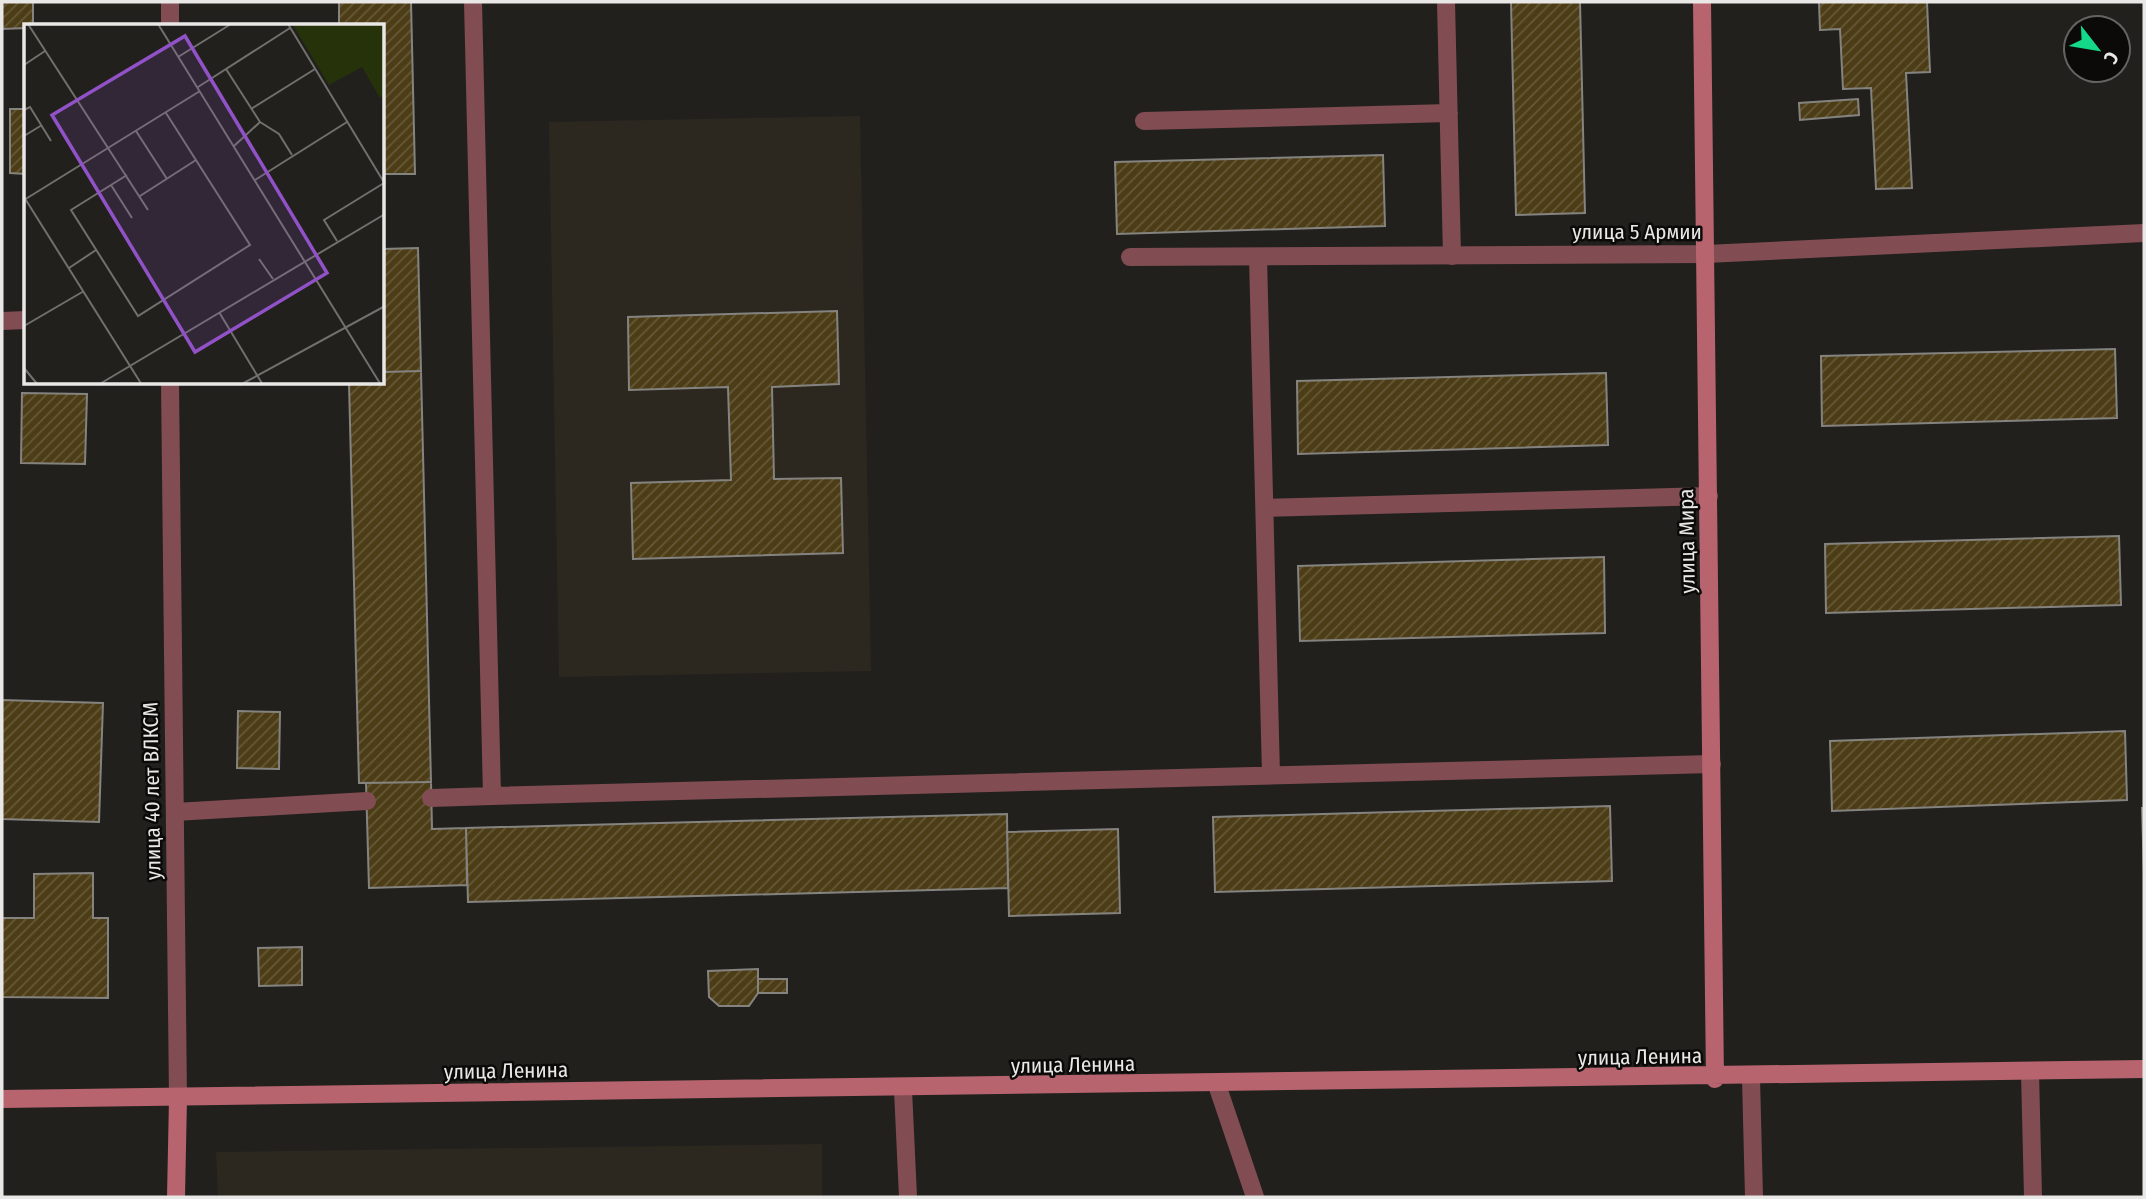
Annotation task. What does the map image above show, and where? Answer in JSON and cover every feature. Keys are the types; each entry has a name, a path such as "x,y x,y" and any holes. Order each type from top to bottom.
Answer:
{"main road":[{"name":"улица Мира","path":"1702,2 1715,1079"},
{"name":"улица Ленина","path":"2,1099 1715,1079 2144,1069"},
{"name":"улица 40 лет ВЛКСМ","path":"176,1197 178,1098"}],"street":[{"path":"170,2 170,24"},
{"path":"472,2 492,796"},
{"path":"1446,2 1452,256"},
{"path":"1143,121 1448,113"},
{"name":"улица 5 Армии","path":"1130,257 1706,254 2144,233"},
{"path":"1258,257 1271,775"},
{"path":"2,321 24,320"},
{"name":"улица 40 лет ВЛКСМ","path":"170,385 178,1098"},
{"path":"1265,508 1709,496"},
{"path":"431,798 1712,764"},
{"path":"175,812 367,801"},
{"path":"2030,1072 2033,1197"},
{"path":"1751,1078 1754,1197"},
{"path":"1217,1085 1255,1197"},
{"path":"903,1090 908,1197"}],"shaded area":[{"path":"860,116 871,671 559,677 549,122"},
{"path":"822,1144 822,1197 218,1197 216,1152"}],"building":[{"path":"2,2 33,2 33,24 24,24 24,28 2,29"},
{"path":"339,2 411,2 415,174 385,174 385,24 339,24"},
{"path":"1511,2 1580,2 1585,213 1516,215"},
{"path":"1819,2 1927,2 1930,72 1906,73 1912,188 1876,189 1871,88 1843,89 1840,29 1820,30"},
{"path":"1858,99 1859,115 1800,120 1799,103"},
{"path":"10,109 24,109 24,174 10,173"},
{"path":"1383,155 1385,226 1117,234 1115,162"},
{"path":"418,248 421,371 385,372 385,249"},
{"path":"837,311 839,384 772,387 774,479 841,478 843,553 633,559 631,483 731,480 728,387 629,390 628,317"},
{"path":"2115,349 2117,418 1822,426 1821,356"},
{"path":"421,371 431,782 359,783 349,385 385,385 385,372"},
{"path":"1606,373 1608,445 1298,454 1297,381"},
{"path":"22,393 87,394 85,464 21,463"},
{"path":"2119,536 2121,605 1826,613 1825,544"},
{"path":"1604,557 1605,633 1300,641 1298,566"},
{"path":"2,700 103,703 99,822 2,819"},
{"path":"238,711 280,712 279,769 237,768"},
{"path":"2125,731 2127,800 1832,811 1830,741"},
{"path":"431,782 432,829 466,828 467,885 369,888 366,783"},
{"path":"1610,806 1612,881 1215,892 1213,817"},
{"path":"2142,808 2144,808 2144,874"},
{"path":"1007,814 1008,888 468,902 466,828"},
{"path":"1118,829 1120,913 1009,916 1007,832"},
{"path":"93,873 93,918 108,918 108,998 2,997 2,918 34,918 34,874"},
{"path":"302,947 302,985 259,986 258,948"},
{"path":"758,969 758,993 749,1006 719,1006 709,997 708,971"},
{"path":"758,979 787,979 787,993 758,993"}]}
